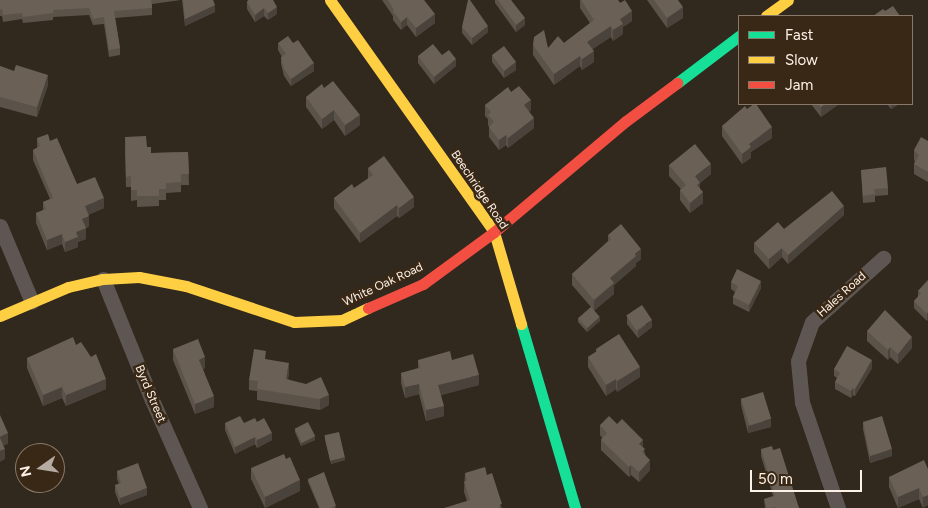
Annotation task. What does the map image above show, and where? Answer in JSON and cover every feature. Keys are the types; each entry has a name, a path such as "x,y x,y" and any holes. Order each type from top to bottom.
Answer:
{"street":[{"name":"Beechridge Road","path":"330,0 494,232 575,508"},
{"path":"767,15 788,0"},
{"name":"White Oak Road","path":"0,316 68,287 103,279 139,277 186,286 294,322 342,320 423,284 494,232 626,121 738,37"},
{"path":"0,226 32,302"},
{"name":"Hales Road","path":"838,508 802,402 798,361 812,322 883,258"},
{"name":"Byrd Street","path":"103,279 152,400 200,508"}],"building":[{"path":"0,0 151,0 152,8 114,11 120,48 109,50 104,17 93,19 89,8 53,10 53,13 23,17 22,13 3,15 2,9 0,10"},
{"path":"183,0 213,0 215,5 185,19"},
{"path":"249,0 273,0 277,7 268,13 264,8 255,15 247,2"},
{"path":"388,0 424,0 435,14 416,28 407,17 401,22"},
{"path":"468,0 470,0 488,26 472,38 462,27"},
{"path":"498,0 511,0 525,18 516,25"},
{"path":"581,0 618,0 620,3 625,0 632,11 620,19 623,24 613,30 611,26 587,42 594,51 582,59 580,56 554,74 533,45 534,37 544,30 548,48 558,36 564,43 594,20"},
{"path":"654,0 678,0 683,7 667,18"},
{"path":"893,6 899,15 874,15 883,9 885,11"},
{"path":"288,36 293,43 298,40 314,63 291,79 284,69 281,57 286,54 278,43"},
{"path":"433,44 442,55 449,50 456,59 434,77 418,56"},
{"path":"504,46 516,62 504,71 492,55"},
{"path":"16,65 48,75 37,107 0,97 0,66 14,71"},
{"path":"333,81 360,115 345,125 334,110 322,119 306,97 322,84 324,88"},
{"path":"519,86 531,100 524,105 534,118 508,138 506,135 499,140 489,127 494,122 488,115 491,112 485,105 508,87 511,92"},
{"path":"753,105 757,105 772,127 749,144 751,147 742,154 722,126 745,106 747,109"},
{"path":"48,134 50,141 57,138 77,184 95,177 104,198 85,206 89,216 82,219 86,228 76,232 78,237 65,242 62,234 47,240 36,213 46,209 43,202 53,198 33,150 40,146 37,138"},
{"path":"146,136 147,147 151,147 151,153 188,152 189,174 181,174 181,182 166,183 166,189 159,189 159,196 137,196 137,190 131,190 131,176 126,177 125,137"},
{"path":"921,137 928,141 928,172 914,164 919,155 914,150"},
{"path":"695,144 711,164 695,176 700,183 697,185 703,192 690,203 680,190 686,185 669,165"},
{"path":"384,156 414,197 399,208 397,205 360,233 334,198 352,184 354,188 373,175 368,168"},
{"path":"886,167 888,188 874,189 875,194 863,196 861,170"},
{"path":"832,191 844,206 788,255 782,248 769,259 754,243 778,222 784,229"},
{"path":"621,224 641,249 635,254 636,256 610,278 614,283 594,300 572,274 611,239 608,235"},
{"path":"737,269 761,281 749,305 733,297 738,286 731,282"},
{"path":"928,280 927,314 914,301 921,293 918,291"},
{"path":"642,305 652,320 636,331 626,316"},
{"path":"591,307 600,317 587,328 578,318"},
{"path":"885,310 912,337 898,354 890,347 888,350 867,331"},
{"path":"619,334 640,367 617,381 616,379 606,385 588,357 597,351 596,349"},
{"path":"73,337 76,345 81,342 91,357 96,354 106,379 66,395 62,387 43,395 27,358"},
{"path":"198,339 205,357 199,360 214,396 195,404 173,349"},
{"path":"847,346 872,360 855,389 853,388 851,391 835,382 840,373 834,369"},
{"path":"254,349 266,351 265,359 289,363 286,379 306,384 321,377 329,395 320,399 257,389 258,381 249,380"},
{"path":"450,351 452,360 473,354 479,375 438,385 444,406 426,410 419,384 405,387 401,373 420,368 418,360"},
{"path":"763,392 771,419 749,426 741,399"},
{"path":"0,415 8,433 0,437"},
{"path":"240,416 244,423 255,418 257,422 264,418 272,433 257,440 255,437 235,447 225,423"},
{"path":"609,416 617,424 622,419 643,440 639,444 645,449 642,452 650,460 639,472 631,465 629,467 601,440 607,433 600,425"},
{"path":"882,416 892,449 870,456 863,422"},
{"path":"308,422 315,436 302,443 295,429"},
{"path":"339,432 345,457 330,461 324,435"},
{"path":"0,438 5,449 0,451"},
{"path":"772,446 773,450 780,448 799,508 767,508 764,499 775,496 761,449"},
{"path":"284,454 286,459 290,457 300,480 265,497 251,468"},
{"path":"924,460 928,469 928,495 923,497 919,488 898,497 889,477"},
{"path":"138,463 147,488 120,498 115,485 121,483 117,471"},
{"path":"485,467 487,475 492,473 502,504 499,505 500,508 444,508 470,500 464,482 467,480 465,473"},
{"path":"324,472 336,506 330,508 320,508 308,479"}],"traffic: fast":[{"path":"677,83 738,37"},
{"path":"521,324 575,508"}],"traffic: slow":[{"path":"330,0 494,232 521,324"},
{"path":"767,15 788,0"},
{"path":"0,316 68,287 103,279 139,277 186,286 294,322 342,320 368,308"}],"traffic: jam":[{"path":"368,308 423,284 494,232 626,121 677,83"}]}
